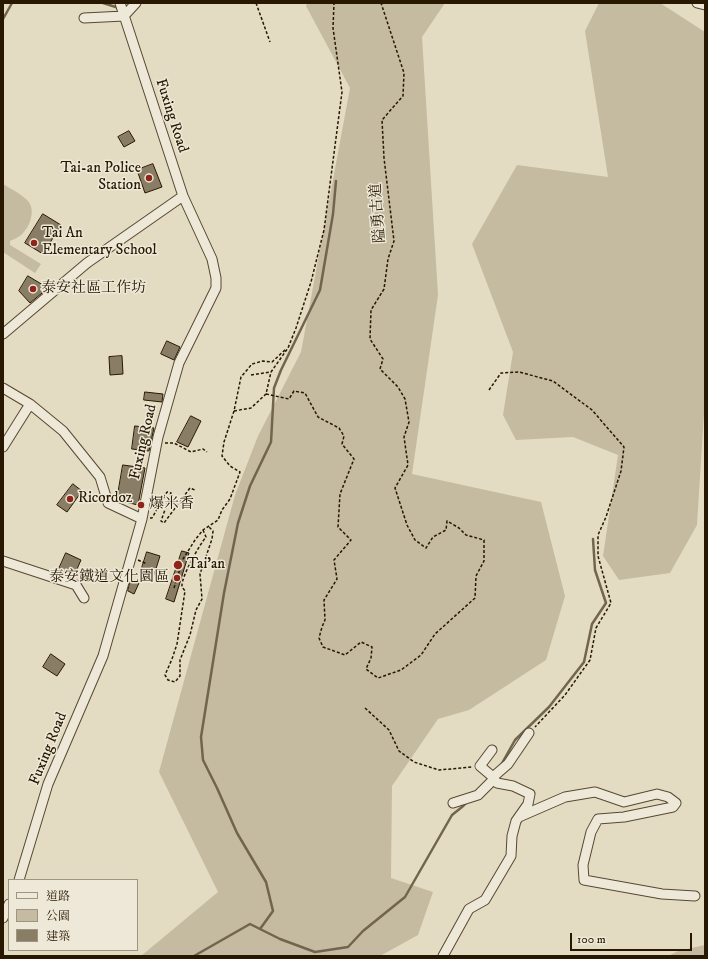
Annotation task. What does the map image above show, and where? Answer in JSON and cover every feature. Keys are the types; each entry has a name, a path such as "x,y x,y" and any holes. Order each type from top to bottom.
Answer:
{"street":[{"name":"Fuxing Road","path":"19,879 48,784 103,656 142,518 157,442 179,363 216,288 216,278 212,259 183,196 120,3"},
{"path":"84,18 124,16 136,3"},
{"path":"697,3 705,5"},
{"path":"3,334 86,263 183,196"},
{"path":"3,388 30,404 63,431 100,477 108,503 142,518"},
{"path":"3,447 30,404"},
{"path":"3,561 76,585 84,598"},
{"path":"453,803 478,795 508,764 529,733"},
{"path":"443,956 469,909 485,900 511,856 512,836 516,820 528,804 530,794 513,786 497,783 480,766 492,750"},
{"path":"519,818 565,797 595,792 624,802 657,794 668,797 676,803 672,807 624,817 598,819 591,832 583,865 584,880 662,894 695,896"},
{"path":"3,918 8,906"}],"path":[{"path":"256,3 270,42"},
{"path":"234,411 251,408 266,394 271,372 288,348 296,328 311,282 324,230 342,92 333,28 334,3"},
{"name":"隘勇古道","path":"266,394 289,399 294,391 305,393 318,416 339,428 344,436 342,444 354,459 340,494 338,527 351,540 334,560 337,580 324,600 325,620 320,638 323,647 345,655 361,642 372,647 371,658 366,669 378,678 401,670 421,655 435,634 475,598 476,576 484,561 484,540 466,535 459,528 447,521 446,530 433,537 426,548 415,540 406,525 394,488 408,465 404,437 409,422 408,414 405,399 398,387 380,369 383,359 370,339 371,310 384,289 388,259 394,241 384,158 382,120 403,96 404,73 381,3"},
{"path":"174,588 183,559 194,540 203,530 218,520 222,510 230,499 240,472 230,466 222,456 224,442 234,411 240,377 252,364 263,361 272,362 288,348"},
{"path":"251,376 271,372"},
{"path":"488,390 501,373 518,372 553,381 592,410 624,447 621,471 606,517 598,535 598,556 612,603 596,628 590,660 564,695 529,733"},
{"path":"157,442 174,443 191,452 203,449 207,452"},
{"path":"142,518 152,518 167,492 170,493 161,521 164,523 190,488 195,490"},
{"path":"203,530 206,537 199,546 182,581 182,587 185,591 177,644 165,675 168,680 175,682 180,676 180,660 190,634 196,610 202,599 200,574 212,539 213,531 208,526"},
{"path":"365,708 389,730 399,751 414,762 440,770 480,766"}],"green space":[{"path":"307,3 445,3 422,37 438,295 412,474 541,502 565,596 546,660 469,710 438,719 392,786 391,878 433,892 418,935 380,956 141,956 218,892 159,772 235,495 258,436 301,352 350,88 306,6"},
{"path":"599,3 660,3 705,32 705,397 697,525 670,573 619,580 603,556 618,455 573,437 516,440 503,415 513,352 472,244 517,165 608,177 585,31"},
{"path":"3,184 18,193 30,203 32,212 28,226 22,234 10,241 10,245 41,264 35,273 3,252"},
{"path":"705,945 705,956 668,956 678,951"}],"building":[{"path":"129,131 135,141 124,147 118,137"},
{"name":"Tai-an Police Station","path":"153,164 162,187 145,193 137,170"},
{"path":"43,214 61,225 43,254 25,243"},
{"name":"泰安社區工作坊","path":"28,276 48,288 30,303 19,291"},
{"path":"167,341 180,347 174,360 161,354"},
{"path":"122,356 123,374 110,375 109,357"},
{"path":"145,392 163,394 162,402 144,400"},
{"path":"191,416 201,421 188,447 177,442"},
{"path":"135,426 154,428 149,451 132,449"},
{"path":"123,465 145,468 138,505 117,500"},
{"path":"73,484 82,491 67,512 57,505"},
{"name":"泰安鐵道文化園區","path":"182,551 189,553 174,602 166,599"},
{"path":"147,552 160,556 154,575 141,571"},
{"path":"66,553 81,560 73,578 58,571"},
{"path":"131,579 139,583 134,594 128,591"},
{"path":"51,654 65,664 57,676 43,667"}],"waterway":[{"path":"3,19 12,3"},
{"path":"103,3 119,8"},
{"path":"194,956 250,924 260,929 273,911 266,882 237,833 203,760 201,737 224,593 238,523 250,486 271,442 274,388 281,370 320,290 333,214 336,181"},
{"path":"501,765 515,740 549,707 584,662 592,624 606,603 595,570 593,539"},
{"path":"260,929 280,939 315,952 348,947 363,931 405,897 452,815 468,801"}],"place":[{"name":"Tai-an Police Station","path":"149,178"},
{"name":"Tai An Elementary School","path":"34,243"},
{"name":"泰安社區工作坊","path":"33,289"},
{"name":"Ricordoz","path":"70,499"},
{"name":"爆米香","path":"141,505"},
{"name":"Tai'an","path":"178,565"},
{"name":"泰安鐵道文化園區","path":"177,578"}]}
